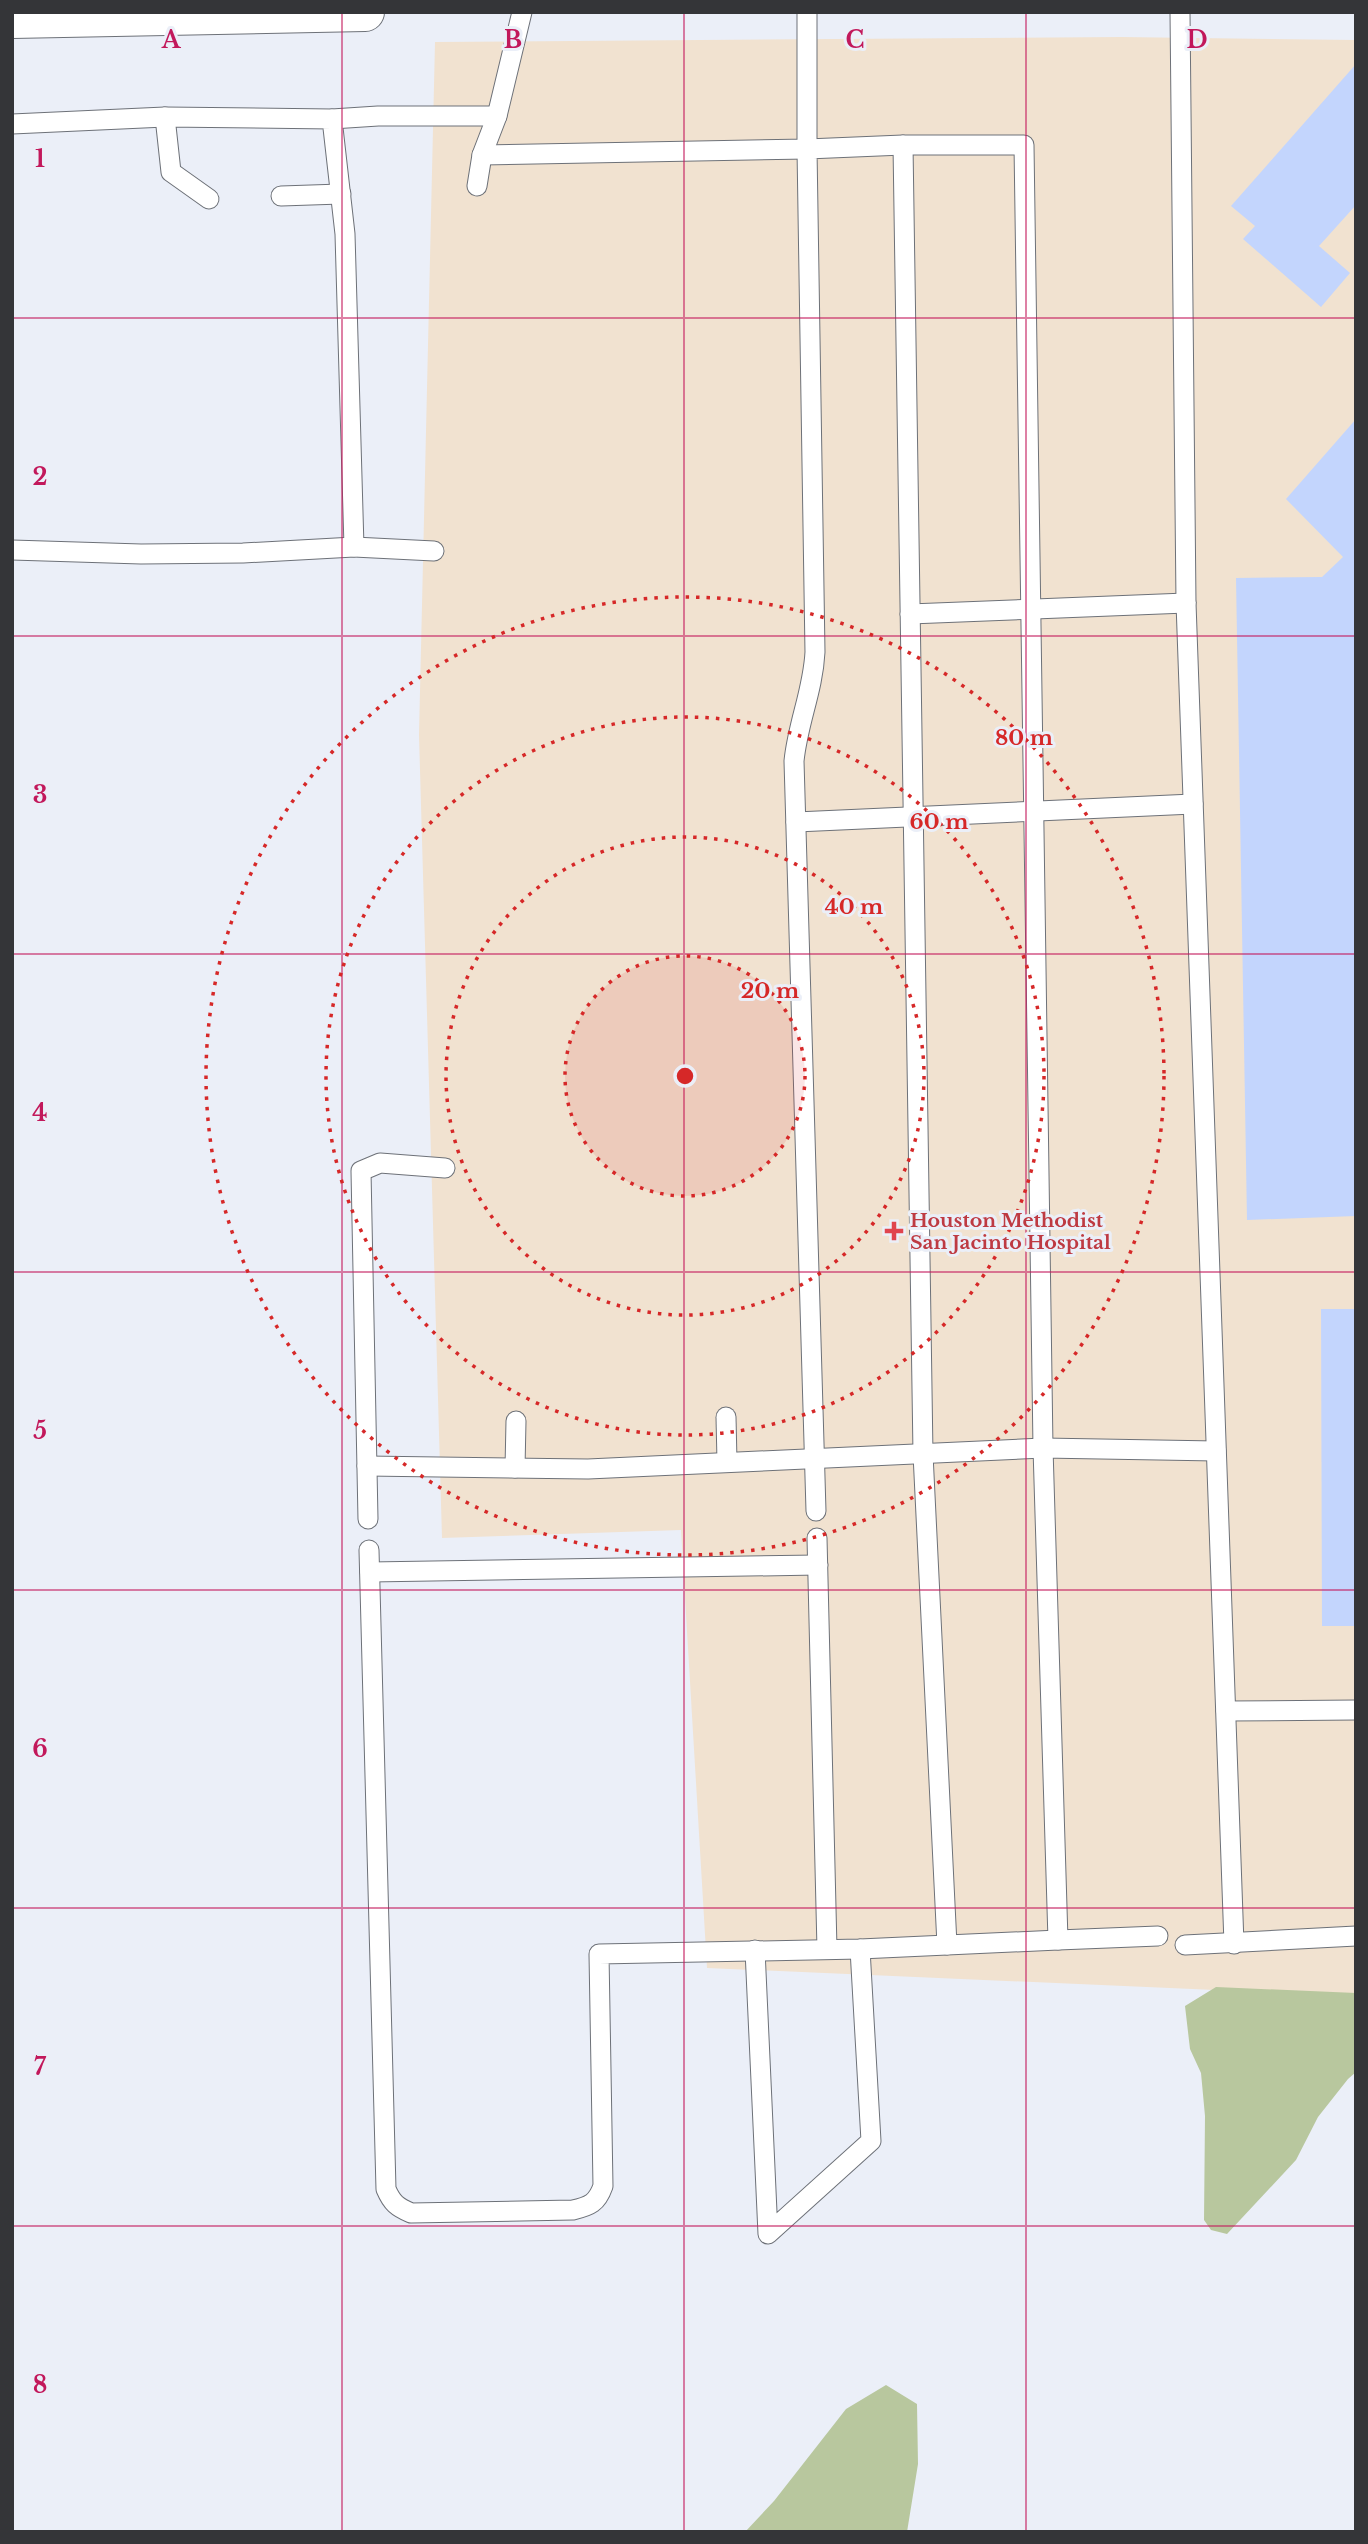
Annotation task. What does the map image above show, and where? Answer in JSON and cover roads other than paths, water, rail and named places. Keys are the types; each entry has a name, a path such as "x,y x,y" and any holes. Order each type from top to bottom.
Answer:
{"main road":[{"path":"12,19 365,12"}],"lane":[{"path":"477,186 482,155 497,116 522,12"},
{"path":"807,12 815,652 809,697 797,733 794,761 816,1511"},
{"path":"1180,12 1186,603 1234,1944"},
{"path":"12,124 164,117 332,119 378,116 497,116"},
{"path":"164,117 172,172 209,199"},
{"path":"332,119 345,234 354,547"},
{"path":"482,155 903,145 1024,145 1043,1448 1058,1940"},
{"path":"903,145 923,1454 947,1945"},
{"path":"281,196 341,194"},
{"path":"12,550 141,554 354,547 434,551"},
{"path":"910,614 1186,603"},
{"path":"796,822 1193,804"},
{"path":"368,1519 361,1171 380,1163 445,1168"},
{"path":"726,1417 727,1462"},
{"path":"515,1468 516,1421"},
{"path":"367,1466 588,1469 1043,1448 1216,1451"},
{"path":"817,1538 827,1950"},
{"path":"369,1550 386,2189 391,2202 411,2213 573,2210 589,2206 598,2200 603,2186 599,1954 860,1950 1158,1936"},
{"path":"370,1572 818,1565"},
{"path":"1226,1711 1356,1710"},
{"path":"1185,1945 1356,1936"},
{"path":"755,1950 768,2234 871,2141 860,1950"}],"place":[{"name":"Houston Methodist San Jacinto Hospital","path":"894,1231"}]}
